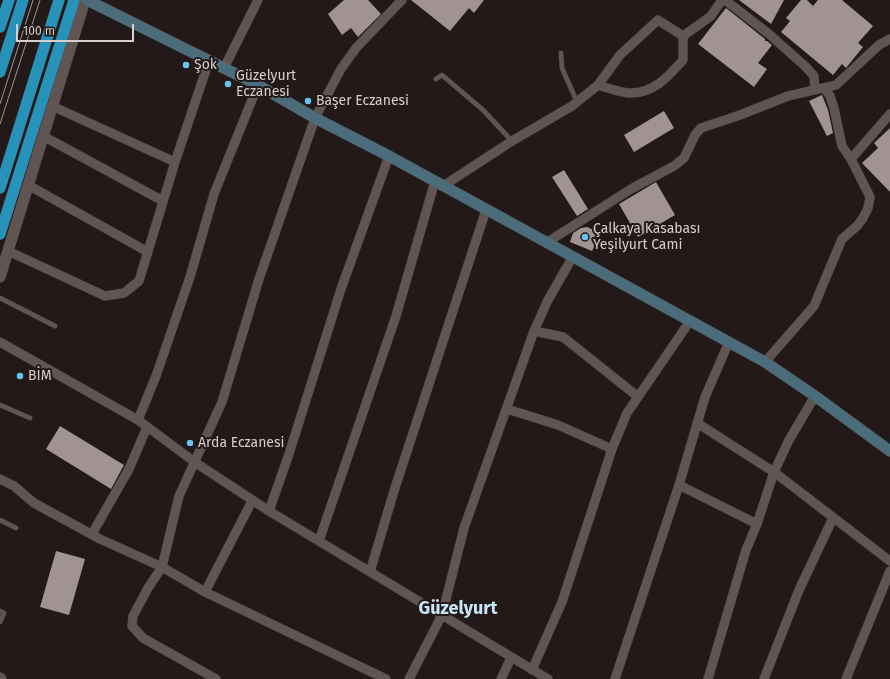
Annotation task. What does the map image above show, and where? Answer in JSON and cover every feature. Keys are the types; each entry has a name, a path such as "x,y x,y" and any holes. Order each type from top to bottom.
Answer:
{"highway":[{"path":"0,27 8,0"},
{"path":"0,72 23,0"},
{"path":"0,188 58,0"},
{"path":"0,234 74,0"}],"main road":[{"path":"86,0 258,85 315,118 389,156 572,258 765,362 815,396 890,451"}],"street":[{"path":"0,277 86,0"},
{"path":"224,68 258,0"},
{"path":"215,679 143,638 132,626 133,616 148,588 162,567 179,496 196,463 222,402 259,279 315,118 341,69 356,48 402,0"},
{"path":"683,36 711,16 722,0"},
{"path":"725,0 769,34 806,67 814,76 816,90"},
{"path":"319,541 396,316 439,184 577,102 598,85 620,55 658,20 683,36"},
{"path":"598,85 629,93 644,91 659,85 683,60 683,36"},
{"path":"546,243 618,197 674,166 684,158 695,135 701,128 740,115 788,96 836,85 879,45 890,39"},
{"path":"8,251 105,296 124,293 139,281 175,162 209,61"},
{"path":"138,420 156,376 190,277 214,194 258,85"},
{"path":"765,362 814,306 842,239 857,226 866,213 870,197 851,159 842,146 834,108 830,96 825,88"},
{"path":"52,106 175,162"},
{"path":"851,159 890,114"},
{"path":"43,136 163,201"},
{"path":"269,511 289,454 341,289 389,156"},
{"path":"28,185 148,252"},
{"path":"370,572 394,490 486,210"},
{"path":"409,679 442,615 464,528 534,331 548,300 572,258"},
{"path":"532,670 562,602 612,449 627,412 690,321"},
{"path":"534,331 563,337 637,396"},
{"path":"0,342 138,420 196,463 269,511 548,679"},
{"path":"615,679 679,485 705,398 729,342"},
{"path":"708,679 746,550 757,524 774,472 789,440 815,396"},
{"path":"507,410 558,425 612,449"},
{"path":"697,423 774,472 890,561"},
{"path":"92,534 129,469 147,427"},
{"path":"0,479 14,486 34,503 92,534 162,567 205,592 386,679"},
{"path":"679,485 757,524"},
{"path":"205,592 252,500"},
{"path":"764,679 800,590 833,518"},
{"path":"846,679 890,572"},
{"path":"501,679 511,658"}],"lane":[{"path":"561,53 562,68 577,102"},
{"path":"436,79 442,75 446,78 457,90 483,110 512,141"},
{"path":"0,298 55,326"},
{"path":"0,405 30,418"},
{"path":"0,520 16,528"},
{"path":"0,611 4,613 0,622"}],"building":[{"path":"344,0 368,0 381,14 358,37 351,28 342,35 328,14"},
{"path":"411,0 484,0 474,13 469,8 450,31"},
{"path":"739,0 784,0 771,24"},
{"path":"801,0 807,0 813,6 818,0 842,0 873,26 858,43 863,47 846,68 842,64 833,75 781,32 790,21 786,18"},
{"path":"726,8 765,39 765,41 772,45 758,63 767,69 754,87 698,44"},
{"path":"822,95 828,110 833,133 827,136 809,101"},
{"path":"664,111 674,128 634,152 624,135"},
{"path":"890,128 890,192 862,163 878,148 874,143"},
{"path":"564,170 588,209 577,216 552,177"},
{"path":"656,182 675,215 638,237 619,204"},
{"name":"Çalkaya Kasabası Yeşilyurt Cami","path":"587,227 601,233 592,251 570,242 573,233 581,228"},
{"path":"60,426 124,465 111,489 46,449"},
{"path":"56,551 85,559 69,615 40,607"}],"tram line":[{"path":"0,104 33,0"},
{"path":"0,124 40,0"}],"place":[{"name":"Şok","path":"186,65"},
{"name":"Güzelyurt Eczanesi","path":"228,84"},
{"name":"Başer Eczanesi","path":"308,101"},
{"name":"Çalkaya Kasabası Yeşilyurt Cami","path":"585,237"},
{"name":"BİM","path":"20,376"},
{"name":"Arda Eczanesi","path":"190,443"}],"district":[{"name":"Güzelyurt","path":"458,609"}]}
